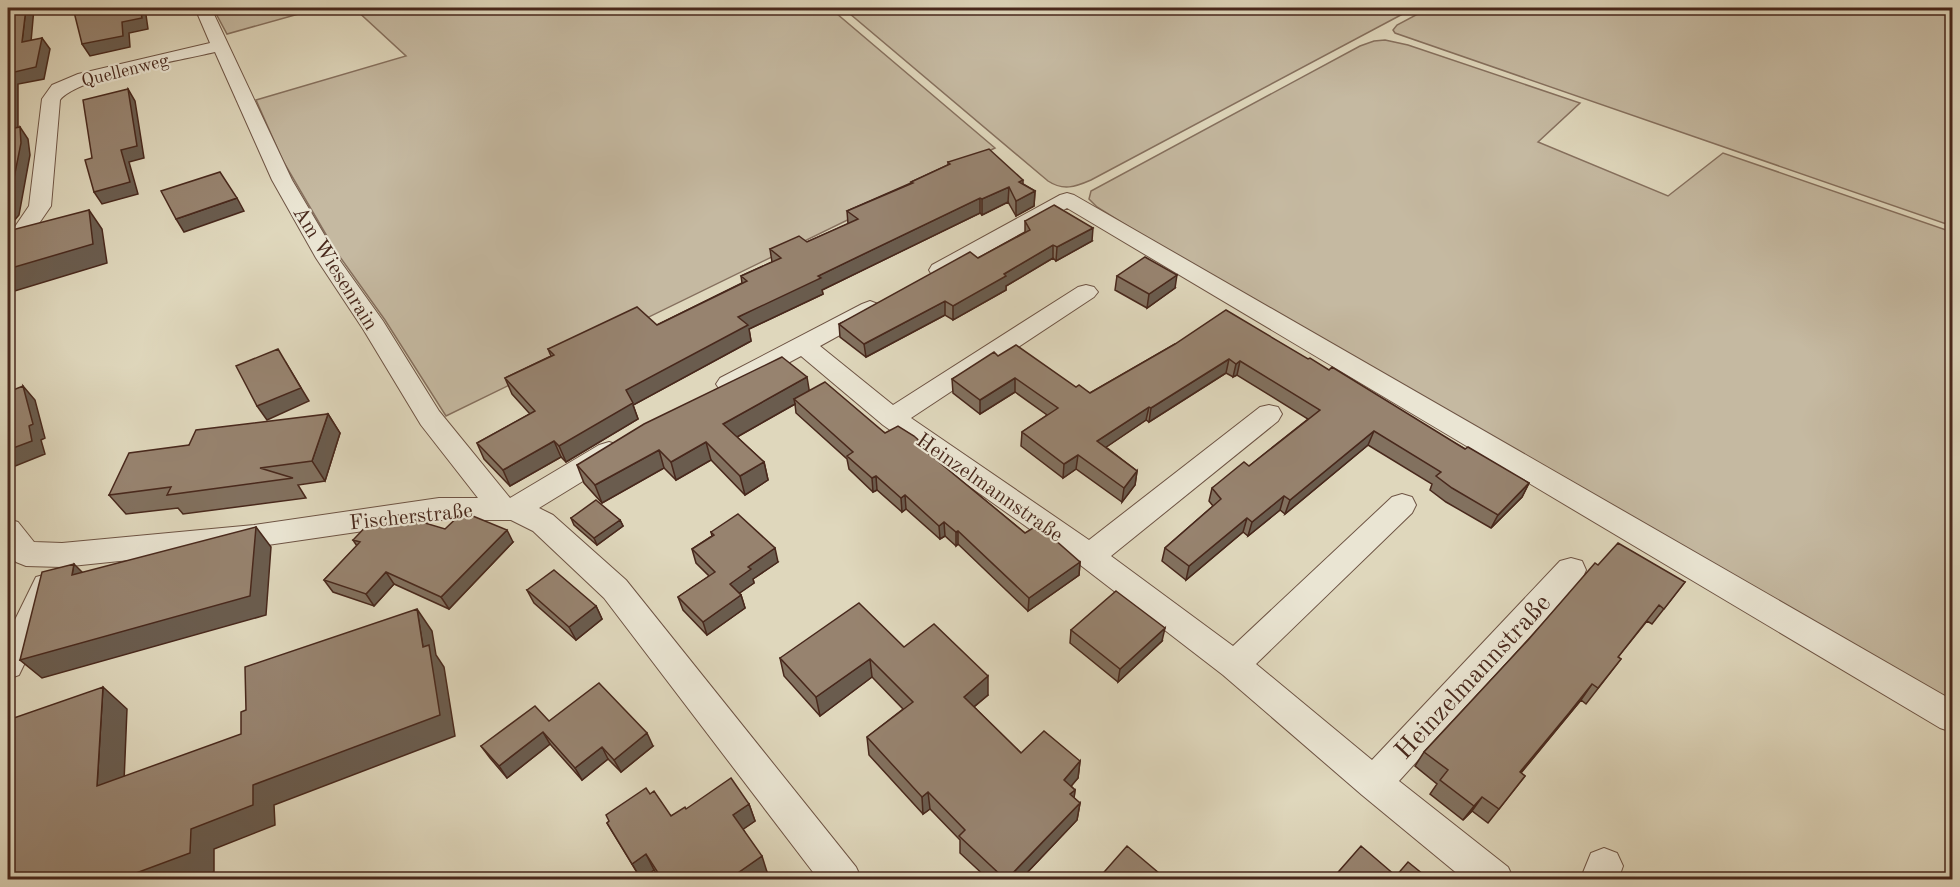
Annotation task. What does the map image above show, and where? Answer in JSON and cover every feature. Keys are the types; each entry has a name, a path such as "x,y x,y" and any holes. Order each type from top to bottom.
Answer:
{"street":[{"name":"Am Wiesenrain","path":"203,8 282,180 327,258 374,327 430,418 509,509"},
{"name":"Quellenweg","path":"8,249 40,206 51,99 59,88 84,78 220,46"},
{"path":"713,393 905,290 1067,199 1953,717"},
{"name":"Heinzelmannstraße","path":"892,417 1086,292"},
{"name":"Heinzelmannstraße","path":"803,345 892,417 1089,556 1234,665 1374,783 1495,879"},
{"path":"1089,556 1269,414"},
{"path":"509,509 633,437"},
{"path":"1234,665 1402,505"},
{"name":"Fischerstraße","path":"8,530 26,554 62,555 254,536 439,509 509,509 543,523 615,588 843,879"},
{"path":"8,665 62,555"},
{"name":"Heinzelmannstraße","path":"1374,783 1571,570"}],"shaded area":[{"path":"213,8 320,8 227,34"},
{"path":"354,8 830,8 995,148 446,416 385,320 335,250 283,161 256,100 406,56"},
{"path":"843,8 1414,8 1091,180 1064,187 1048,181"},
{"path":"1429,8 1952,8 1952,226 1395,33 1393,30 1397,25"},
{"path":"1385,40 1408,45 1580,103 1538,142 1668,196 1723,153 1952,232 1952,704 1192,266 1097,207 1089,199 1091,191 1360,46"}],"building":[{"path":"8,8 26,8 22,42 42,38 36,67 10,73 9,129 20,127 21,143 8,204"},
{"path":"73,8 140,8 142,18 122,22 123,36 82,44"},
{"path":"128,89 137,146 121,150 130,182 94,192 85,160 92,158 83,100"},
{"path":"989,149 1023,180 1019,182 1035,191 1016,201 1009,187 980,198 738,317 748,325 626,390 633,403 559,446 554,441 503,470 477,443 535,411 505,378 554,355 548,349 637,307 657,325 747,281 741,276 781,258 770,249 799,236 807,242 858,219 847,211 913,183 911,182 950,164 948,162"},
{"path":"220,172 237,198 176,219 161,191"},
{"path":"1054,205 1093,228 1057,247 1053,245 1004,274 1006,276 953,306 945,301 864,344 839,324 970,252 978,258 1030,230 1025,221"},
{"path":"89,210 93,244 8,269 8,231"},
{"path":"1145,257 1177,275 1149,294 1117,276"},
{"path":"1226,310 1308,359 1310,358 1329,370 1332,367 1465,449 1468,447 1529,483 1498,515 1436,476 1441,472 1374,431 1290,500 1284,496 1252,522 1247,518 1189,566 1165,548 1221,499 1212,488 1244,462 1249,466 1320,410 1240,361 1236,364 1229,359 1097,441 1137,471 1124,488 1078,455 1064,464 1022,432 1058,408 1015,378 980,400 952,379 994,352 998,356 1016,345 1076,387 1079,385 1090,393 1175,344"},
{"path":"278,349 301,388 257,406 236,366"},
{"path":"782,357 807,377 723,424 764,462 740,476 706,442 671,462 659,450 595,485 577,465 644,424"},
{"path":"825,382 885,433 898,426 914,436 925,446 922,448 1025,533 1038,525 1080,562 1029,598 958,531 956,532 944,522 939,526 905,495 901,498 876,476 872,478 847,456 853,452 794,399"},
{"path":"23,386 33,424 29,426 32,441 8,450 8,392"},
{"path":"328,414 312,461 260,468 293,478 167,495 171,487 109,495 129,453 189,445 196,430"},
{"path":"596,500 620,520 594,538 571,518"},
{"path":"463,512 507,530 441,597 386,572 366,594 324,580 360,542 353,540 374,518 398,515 445,529"},
{"path":"738,514 775,548 748,567 751,569 730,584 741,595 703,622 678,597 715,572 692,549 714,535 711,532"},
{"path":"256,527 250,596 20,660 42,572 74,564 72,575"},
{"path":"1618,543 1685,582 1664,609 1659,605 1618,657 1621,659 1598,688 1592,684 1520,772 1525,776 1499,809 1482,797 1474,806 1440,780 1448,770 1424,752 1529,639 1595,563 1598,565"},
{"path":"554,570 596,606 569,627 527,590"},
{"path":"1116,591 1165,628 1120,669 1071,630"},
{"path":"859,603 904,647 934,624 988,676 964,697 1021,753 1044,731 1080,761 1064,780 1075,790 1070,794 1080,803 1007,879 959,836 965,830 928,792 922,797 867,737 913,702 870,659 816,697 780,658"},
{"path":"417,609 423,647 429,645 440,715 253,785 253,805 191,829 190,853 120,879 8,879 8,720 103,687 97,786 241,734 241,712 246,710 245,667"},
{"path":"599,683 647,733 614,760 602,747 575,768 543,732 499,766 481,746 535,706 549,721"},
{"path":"731,778 749,804 733,815 762,856 729,879 662,879 646,854 632,864 607,823 609,821 606,815 646,788 650,794 654,791 671,816 685,807 686,809"},
{"path":"1127,846 1166,879 1098,879"},
{"path":"1361,846 1396,876 1408,862 1429,879 1333,878"}]}
